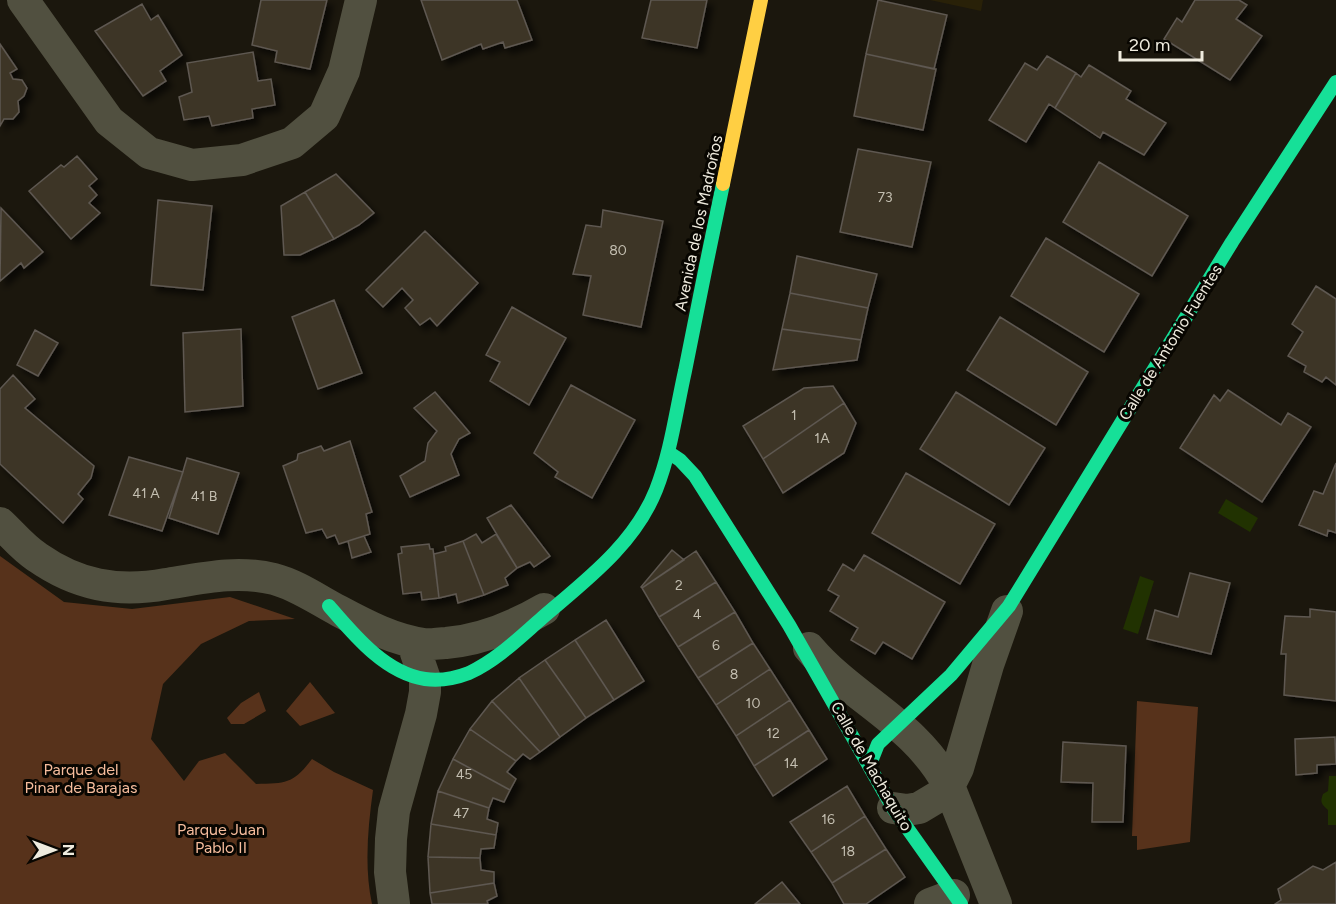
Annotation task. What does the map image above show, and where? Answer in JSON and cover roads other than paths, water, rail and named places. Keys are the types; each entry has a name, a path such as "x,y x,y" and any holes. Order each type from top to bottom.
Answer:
{"street":[{"path":"23,0 109,121 148,153 192,165 242,160 292,144 324,116 344,71 361,0"},
{"name":"Avenida de los Madroños","path":"425,679 458,676 479,667 503,651 611,558 639,522 653,496 668,452 761,0"},
{"name":"Calle de Antonio Fuentes","path":"870,764 878,744 951,675 1009,606 1232,242 1336,82"},
{"name":"Calle de Machaquito","path":"668,452 680,460 694,476 789,624 948,901"},
{"path":"0,523 35,556 83,582 119,589 162,585 226,574 276,580 295,587 373,629 424,645 488,636 523,621 568,596"},
{"path":"329,606 364,644 392,665 408,674 425,679"},
{"name":"Calle de Antonio Fuentes","path":"893,808 907,810 919,808 939,796 949,786 958,768 988,665 1009,606"},
{"name":"Calle de Machaquito","path":"789,624 826,668 864,700 899,724 922,746 941,771 996,904"},
{"path":"394,904 390,872 394,811 421,714 425,679 418,658 408,640"}],"park label":[{"name":"Parque del Pinar de Barajas","path":"81,778"},
{"name":"Parque Juan Pablo II","path":"221,838"}]}
